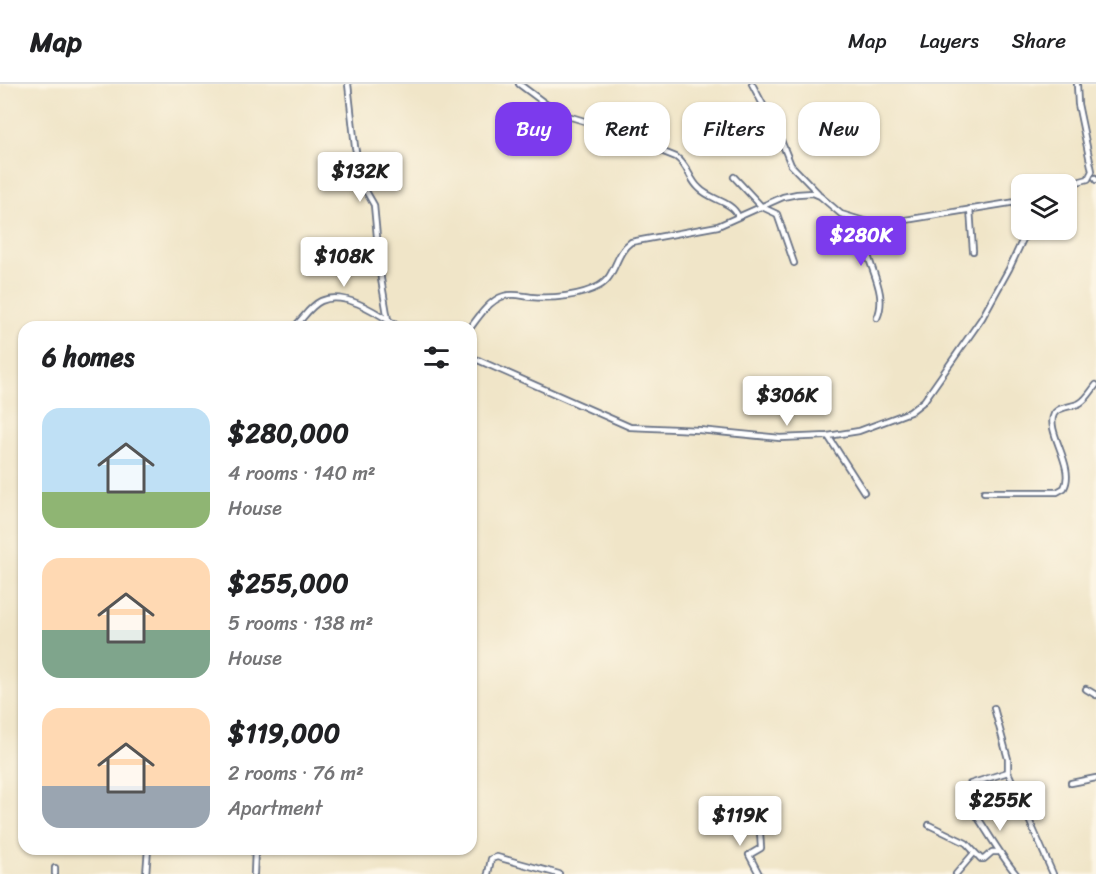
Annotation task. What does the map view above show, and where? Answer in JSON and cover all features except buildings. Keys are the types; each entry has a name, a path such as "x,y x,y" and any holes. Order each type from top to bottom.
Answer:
{"street":[{"path":"348,84 355,147 366,191 374,205 381,279 388,320"},
{"path":"519,84 558,113 594,124 676,157 686,166 698,188 730,206 738,216"},
{"path":"753,84 778,133 791,165 820,196 841,214 867,222 893,222 1011,203"},
{"path":"1077,84 1078,104 1094,178 1077,183"},
{"path":"734,177 762,207 779,217 794,263"},
{"path":"476,321 502,296 514,294 545,298 584,292 598,287 609,277 621,252 631,242 718,226 797,194 808,193 820,196"},
{"path":"970,209 973,251"},
{"path":"867,222 865,245 875,273 879,294 880,308 877,318"},
{"path":"477,360 630,427 699,430 780,438 828,436 858,431 910,412 924,401 982,318 1010,269 1021,240"},
{"path":"300,321 319,302 331,299 361,304 388,320"},
{"path":"984,492 1056,492 1064,488 1068,474 1053,425 1053,416 1056,411 1083,401 1096,385"},
{"path":"828,436 864,492"},
{"path":"1086,689 1096,695"},
{"path":"994,708 1008,759 1008,772 1053,874"},
{"path":"970,784 1008,772"},
{"path":"1071,783 1096,778"},
{"path":"968,803 982,822 998,852 1016,874"},
{"path":"759,816 761,848 749,855 759,874"},
{"path":"929,825 966,843 982,860 992,852 998,852"},
{"path":"956,874 974,853"},
{"path":"146,874 148,855"},
{"path":"254,874 255,855"},
{"path":"489,874 491,858 497,857 559,874"}]}
